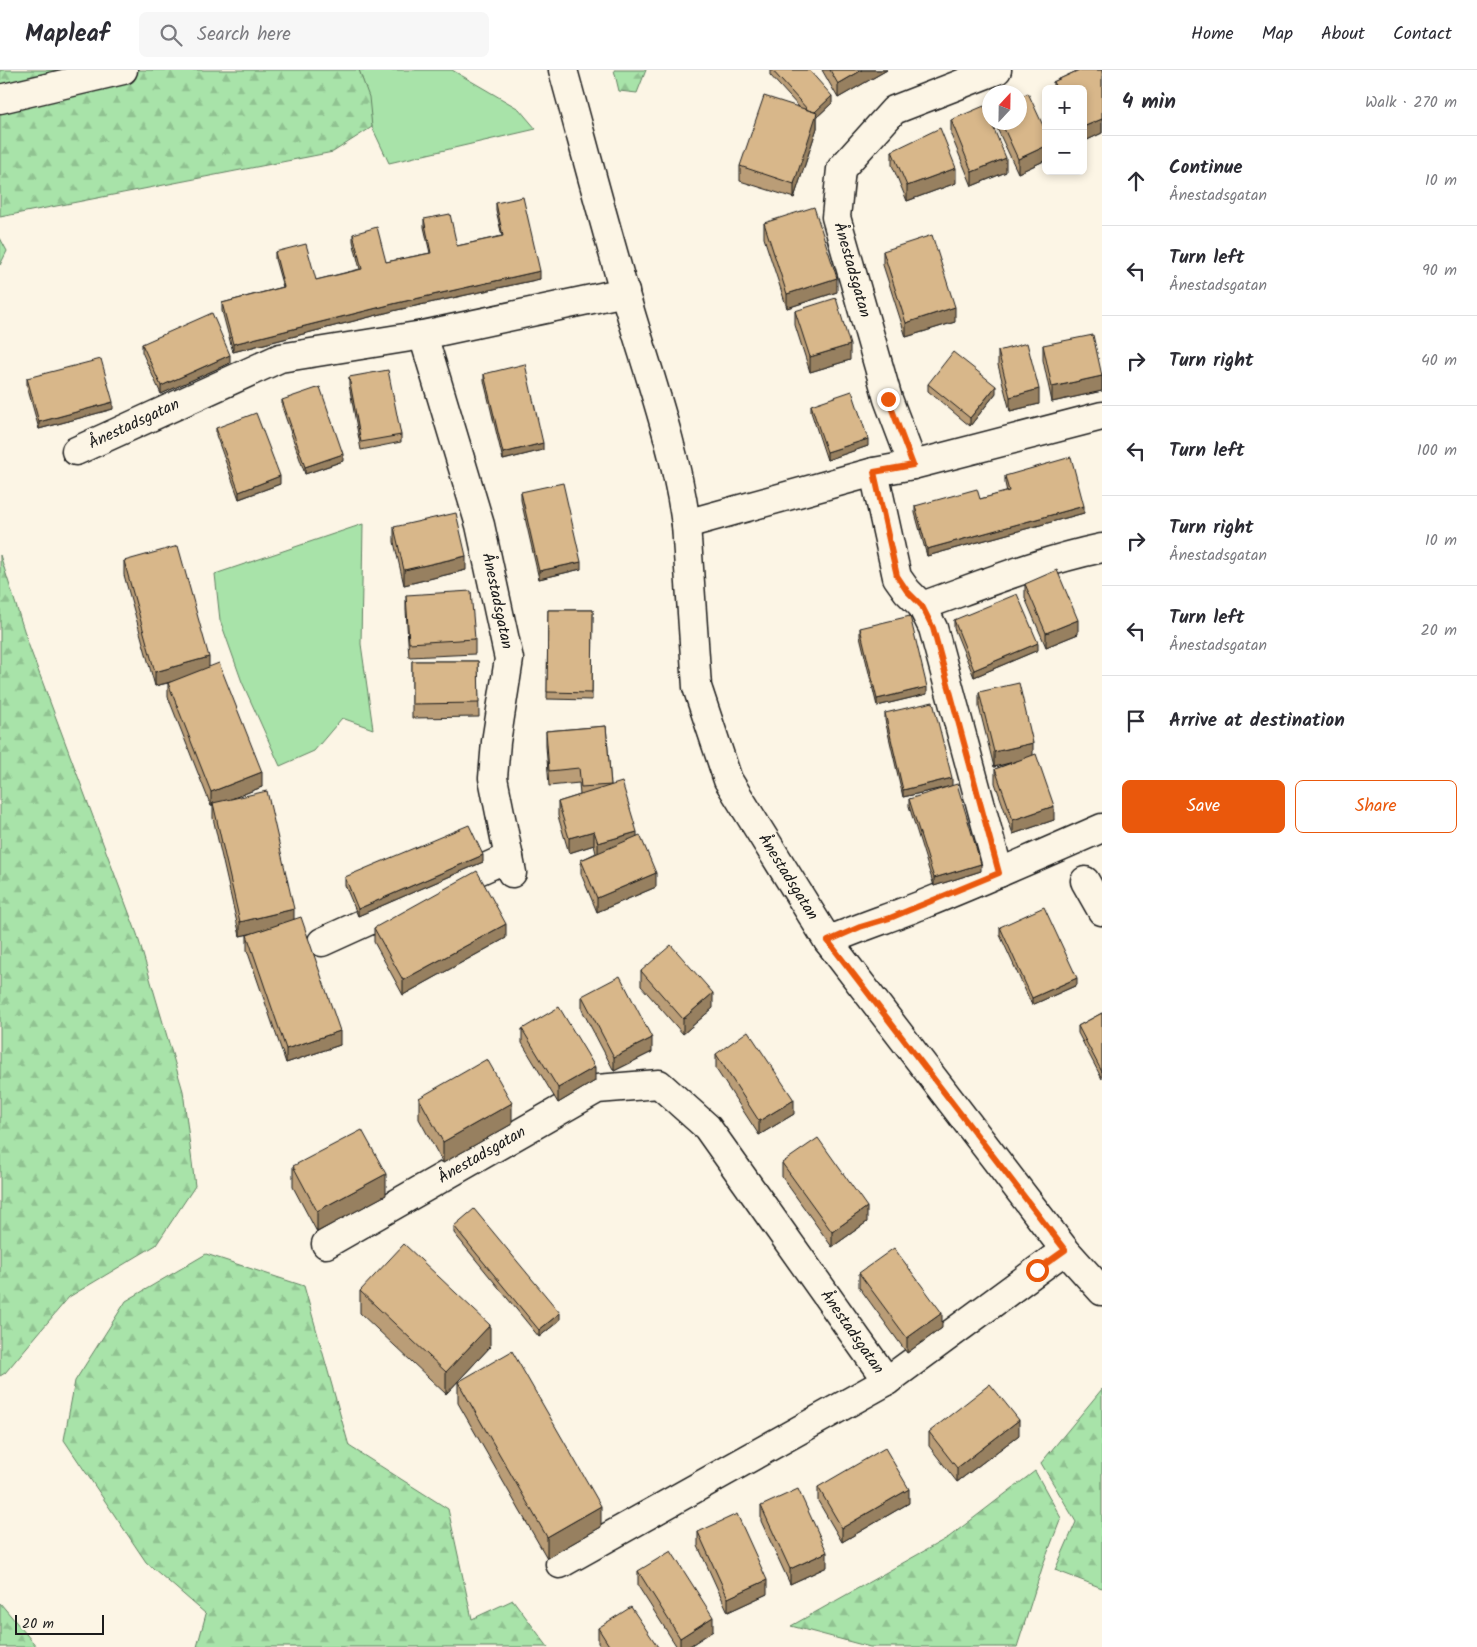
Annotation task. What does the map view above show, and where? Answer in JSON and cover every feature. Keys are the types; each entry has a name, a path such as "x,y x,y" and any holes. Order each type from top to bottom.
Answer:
{"street":[{"path":"0,99 123,70"},
{"name":"Ånestadsgatan","path":"563,70 668,439 683,499 697,687 728,780 828,941 1065,1250 1102,1291"},
{"name":"Ånestadsgatan","path":"913,465 888,399 836,217 841,169 894,110 997,70"},
{"name":"Ånestadsgatan","path":"76,451 280,358 422,335 625,292"},
{"name":"Ånestadsgatan","path":"322,942 511,865 493,778 496,742 509,658 480,525 422,335"},
{"path":"686,524 874,472 913,465 1102,416"},
{"path":"874,472 897,576 907,591 922,606 933,628 999,873"},
{"path":"922,606 1028,569 1075,554 1102,548"},
{"path":"828,941 860,927 890,918 1102,828"},
{"path":"1086,881 1102,911"},
{"name":"Ånestadsgatan","path":"326,1244 597,1089 658,1084 706,1127 887,1381"},
{"name":"Ånestadsgatan","path":"560,1564 887,1381 1065,1250"}],"green space":[{"path":"0,70 359,70 369,97 372,127 333,152 0,217"},
{"path":"359,70 452,70 519,109 536,129 389,163 372,127 367,93"},
{"path":"614,70 646,70 637,93 619,91"},
{"path":"0,238 7,251 0,265"},
{"path":"363,524 361,644 373,729 342,718 314,751 280,766 242,682 220,620 215,574"},
{"path":"0,555 29,646 137,934 183,1091 195,1186 156,1245 69,1297 5,1373 0,1376"},
{"path":"206,1254 304,1286 349,1446 448,1509 472,1619 513,1600 548,1647 197,1647 206,1614 146,1562 64,1440 75,1381 126,1301"},
{"path":"1102,1389 1102,1588 1055,1570 1076,1522 1041,1463"},
{"path":"1035,1471 1061,1518 1044,1562 1017,1647 870,1647 791,1626 949,1537"},
{"path":"0,1603 37,1647 0,1647"}],"building":[{"path":"772,70 809,70 832,96 815,112 808,110"},
{"path":"830,70 862,70 838,84"},
{"path":"1079,70 1102,70 1102,119 1087,125 1087,85 1055,85 1053,82"},
{"path":"1027,94 1042,123 1042,148 1018,159 1005,130 1027,130"},
{"path":"764,96 817,113 794,184 740,166"},
{"path":"982,107 982,130 994,130 1006,158 972,172 951,120"},
{"path":"940,128 956,168 907,186 892,151"},
{"path":"523,197 540,271 397,303 233,344 222,303 284,287 275,252 306,244 316,280 362,269 353,234 377,227 386,262 431,253 424,219 450,214 457,246 503,236 496,203"},
{"path":"814,207 837,278 787,294 764,223"},
{"path":"932,235 955,307 906,323 883,251"},
{"path":"836,298 850,345 810,357 795,311"},
{"path":"212,313 230,355 161,386 142,344"},
{"path":"1093,335 1102,376 1052,387 1043,345"},
{"path":"1027,343 1039,389 1010,397 998,351"},
{"path":"953,352 996,386 970,418 928,384"},
{"path":"101,359 113,402 39,422 27,378"},
{"path":"525,364 543,443 503,453 484,374"},
{"path":"388,370 401,435 361,442 349,377"},
{"path":"320,387 343,454 305,467 282,400"},
{"path":"852,391 868,439 827,452 811,405"},
{"path":"256,413 280,476 239,492 216,428"},
{"path":"1071,457 1084,506 927,549 915,506 977,489 980,499 1009,491 1005,476"},
{"path":"563,483 581,562 539,571 521,492"},
{"path":"456,513 466,556 404,570 394,527"},
{"path":"178,546 209,657 155,672 124,561"},
{"path":"1057,570 1078,620 1046,633 1025,584"},
{"path":"471,591 475,639 409,643 406,595"},
{"path":"1017,594 1038,643 974,670 954,620"},
{"path":"548,610 593,610 592,693 547,692"},
{"path":"910,616 927,687 877,699 860,628"},
{"path":"412,661 478,661 479,703 412,704"},
{"path":"219,663 262,772 211,792 168,683"},
{"path":"1019,683 1033,743 994,752 979,692"},
{"path":"933,702 952,778 903,790 885,713"},
{"path":"606,726 611,785 581,787 579,768 549,771 546,731"},
{"path":"1036,754 1054,806 1013,820 995,769"},
{"path":"622,782 637,832 598,843 594,831 569,838 558,802"},
{"path":"957,784 981,864 934,878 909,799"},
{"path":"267,791 294,909 240,922 213,803"},
{"path":"469,825 483,855 358,909 345,877"},
{"path":"640,835 656,873 597,898 581,860"},
{"path":"477,871 506,924 403,980 374,928"},
{"path":"1044,907 1077,978 1032,998 1000,927"},
{"path":"301,917 340,1031 286,1049 247,935"},
{"path":"671,945 713,993 683,1019 641,971"},
{"path":"620,976 652,1038 614,1057 582,996"},
{"path":"559,1007 595,1067 558,1088 522,1029"},
{"path":"1102,1013 1102,1072 1078,1026"},
{"path":"748,1031 794,1100 759,1121 716,1054"},
{"path":"487,1059 512,1103 443,1142 419,1098"},
{"path":"362,1130 386,1174 317,1211 293,1166"},
{"path":"818,1138 867,1207 832,1232 782,1163"},
{"path":"474,1209 560,1313 539,1330 454,1226"},
{"path":"404,1244 490,1325 446,1372 360,1291"},
{"path":"894,1248 942,1313 907,1338 859,1273"},
{"path":"512,1351 601,1506 547,1537 458,1382"},
{"path":"990,1384 1019,1420 957,1468 929,1432"},
{"path":"885,1448 909,1489 842,1528 818,1487"},
{"path":"798,1489 827,1552 790,1569 761,1506"},
{"path":"737,1514 767,1580 728,1598 698,1532"},
{"path":"671,1551 713,1617 680,1638 638,1571"},
{"path":"631,1607 658,1647 610,1647 598,1628"}],"route":[{"path":"888,399 913,465 874,472 897,576 907,591 922,606 933,628 999,873 890,918 860,927 828,941 1065,1250 1037,1270"}]}
